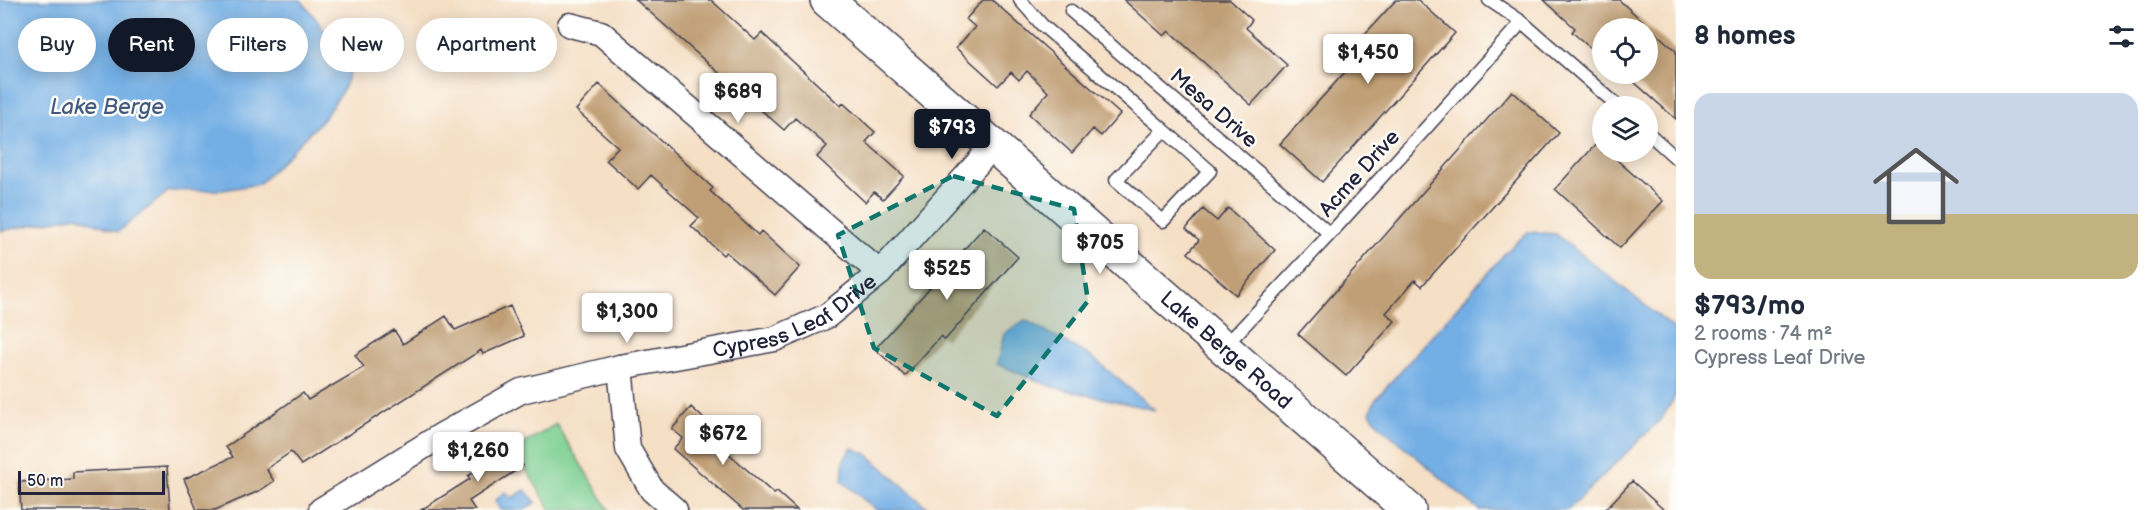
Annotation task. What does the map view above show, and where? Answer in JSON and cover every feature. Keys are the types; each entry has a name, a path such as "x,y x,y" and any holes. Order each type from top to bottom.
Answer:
{"street":[{"name":"Lake Berge Road","path":"827,0 1409,510"},
{"path":"570,25 601,33 880,273"},
{"name":"Cypress Leaf Drive","path":"321,510 521,391 620,367 775,339 827,316 880,273 993,146"},
{"path":"620,367 628,449 652,490 675,510"}],"lane":[{"path":"1020,0 1042,25 1164,130 1210,171 1163,221 1116,180 1164,130"},
{"path":"1489,0 1522,22 1607,96"},
{"name":"Mesa Drive","path":"1071,11 1330,234"},
{"name":"Acme Drive","path":"1223,348 1522,22"},
{"path":"1658,142 1676,158"}],"highlighted area":[{"path":"953,176 1074,209 1088,301 997,416 874,348 838,235"}],"green space":[{"path":"556,424 609,510 551,510 514,450"}],"water":[{"name":"Lake Berge","path":"0,0 301,0 320,24 320,72 349,72 343,90 325,117 259,184 223,190 169,191 118,232 77,216 0,231"},
{"path":"1528,232 1556,234 1676,330 1676,395 1662,418 1568,510 1479,510 1381,427 1370,413 1375,400 1506,252"},
{"path":"1025,320 1092,357 1155,410 1053,387 997,364 1004,334"},
{"path":"852,448 867,454 930,510 876,510 842,481 844,459"},
{"path":"525,490 536,502 524,510 500,510 495,501 505,492 512,498"}],"building":[{"path":"636,0 711,0 755,40 762,33 841,106 843,103 875,132 866,142 904,176 883,199 874,192 865,202 817,157 827,146 795,118 784,130"},
{"path":"983,0 992,0 1120,114 1101,136 1093,129 1072,153 1029,114 1048,92 1027,71 1019,80 1011,72 998,86 956,48 975,27 966,19"},
{"path":"1124,0 1230,0 1252,20 1246,28 1287,65 1251,105 1169,31 1164,36"},
{"path":"1396,0 1418,0 1455,33 1322,182 1280,144 1354,62 1346,55"},
{"path":"1544,0 1619,0 1639,18 1592,18 1592,49 1572,32 1575,28"},
{"path":"1658,35 1676,51 1676,119 1658,103 1658,96 1650,96 1636,84 1658,84"},
{"path":"599,84 713,188 710,191 758,235 761,231 800,267 775,295 726,252 723,255 691,226 699,218 651,175 638,189 606,160 618,147 576,110"},
{"path":"1512,91 1559,133 1422,286 1415,280 1386,313 1395,321 1346,376 1298,334"},
{"path":"1592,149 1592,162 1619,162 1663,201 1620,248 1555,189"},
{"path":"1228,208 1275,250 1236,295 1188,253 1199,240 1186,229 1203,209 1217,221"},
{"path":"984,227 1018,257 945,340 941,336 905,376 875,349"},
{"path":"510,306 524,336 483,354 481,350 301,465 291,452 266,469 274,481 259,491 215,510 197,510 184,479 233,457 226,447 303,393 308,400 364,367 355,355 394,330 403,344 446,316 455,330"},
{"path":"691,407 723,436 717,443 774,494 777,492 797,510 743,510 673,449 683,438 672,429"},
{"path":"511,448 523,466 469,501 475,510 421,510 470,479 468,476"},
{"path":"167,467 170,510 21,510 19,482 73,479 73,472"},
{"path":"1632,481 1664,510 1605,510"}]}
